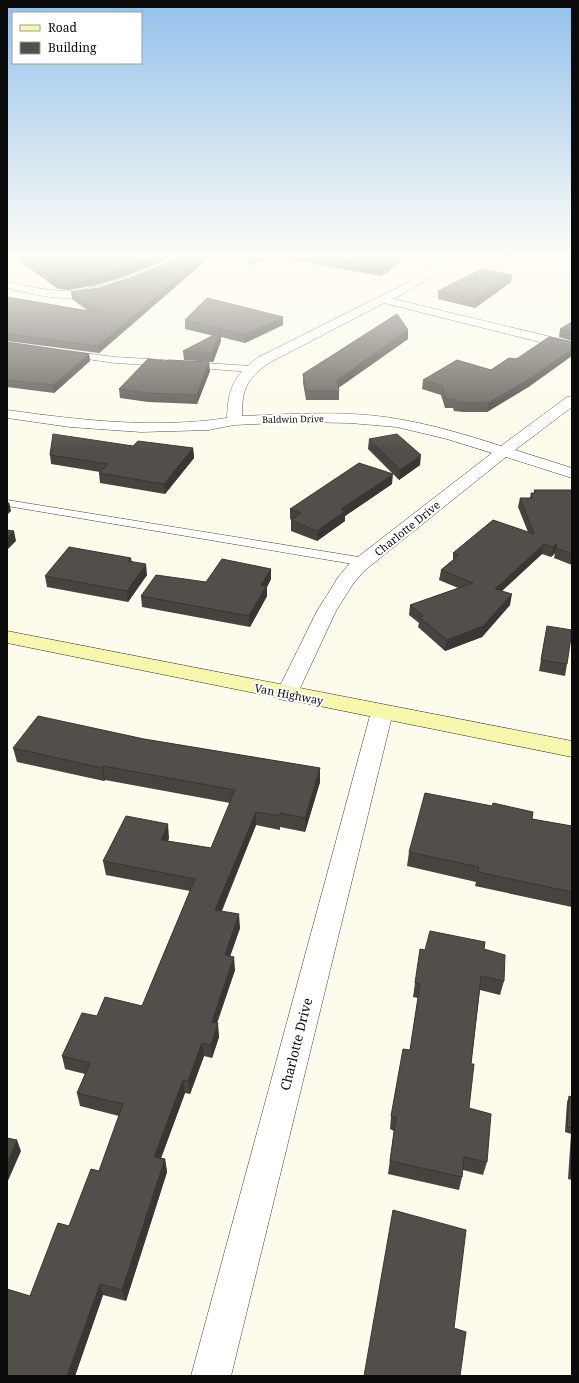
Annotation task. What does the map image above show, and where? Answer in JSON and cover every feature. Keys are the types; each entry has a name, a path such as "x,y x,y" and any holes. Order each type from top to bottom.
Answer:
{"main road":[{"name":"Van Highway","path":"7,637 287,694 572,749"}],"street":[{"path":"234,421 235,394 240,382 251,369 262,361 343,321"},
{"path":"468,321 572,346"},
{"name":"Charlotte Drive","path":"287,694 332,601 349,576 364,562 503,452 572,400"},
{"name":"Baldwin Drive","path":"7,414 70,423 141,427 209,425 234,421 298,418 350,419 397,423 451,435 572,473"},
{"name":"Charlotte Drive","path":"211,1376 382,712"}],"lane":[{"path":"61,352 115,360 251,369"},
{"path":"7,503 364,562"}],"building":[{"path":"7,321 128,321 98,346 7,334"},
{"path":"187,321 275,321 244,335"},
{"path":"387,321 401,321 408,330 337,380 339,391 306,391 303,374"},
{"path":"572,322 572,332 560,329"},
{"path":"220,332 212,353 183,351"},
{"path":"549,337 572,342 572,349 531,378 488,403 464,403 455,402 454,399 446,399 442,386 423,380 457,360 491,370 509,358 518,358"},
{"path":"7,342 89,354 53,385 7,380"},
{"path":"148,359 209,362 197,395 147,393 119,389"},
{"path":"53,434 133,446 138,441 193,448 164,484 99,473 108,464 50,455"},
{"path":"397,434 421,455 400,470 369,439"},
{"path":"359,463 393,474 341,509 345,511 317,531 291,520 301,513 290,509"},
{"path":"534,490 572,490 572,554 556,548 557,543 553,547 544,544 495,589 512,594 483,626 447,640 419,617 423,616 410,605 473,583 441,570 459,555 453,553 493,520 534,534 520,498 532,498 531,493 535,493"},
{"path":"7,530 14,531 7,538"},
{"path":"69,547 131,558 128,561 146,564 127,591 45,576"},
{"path":"222,559 271,569 261,585 266,586 249,616 141,596 156,575 206,582"},
{"path":"547,626 572,630 567,664 541,660"},
{"path":"38,716 144,739 320,768 305,818 280,813 280,816 256,812 215,910 239,914 225,955 234,957 212,1022 218,1023 211,1045 202,1043 188,1081 183,1080 154,1157 165,1159 122,1290 100,1284 67,1376 7,1376 7,1289 30,1296 58,1223 69,1226 91,1169 99,1171 123,1104 77,1093 90,1063 62,1056 82,1013 97,1016 105,997 142,1006 195,879 103,861 126,816 168,824 161,840 211,848 235,790 103,766 102,768 13,748"},
{"path":"425,793 492,806 493,803 533,812 532,819 572,826 572,892 478,872 479,867 409,852"},
{"path":"430,931 485,942 484,949 505,955 504,981 481,976 471,1064 474,1064 469,1108 491,1114 487,1162 464,1157 462,1177 390,1161 396,1117 391,1116 403,1049 410,1050 420,984 415,983 420,949 425,950"},
{"path":"569,1096 572,1097 572,1128 567,1127"},
{"path":"7,1138 17,1140 7,1163"},
{"path":"572,1144 572,1173 570,1173"},
{"path":"393,1210 466,1230 454,1328 466,1332 460,1376 364,1376"}]}
